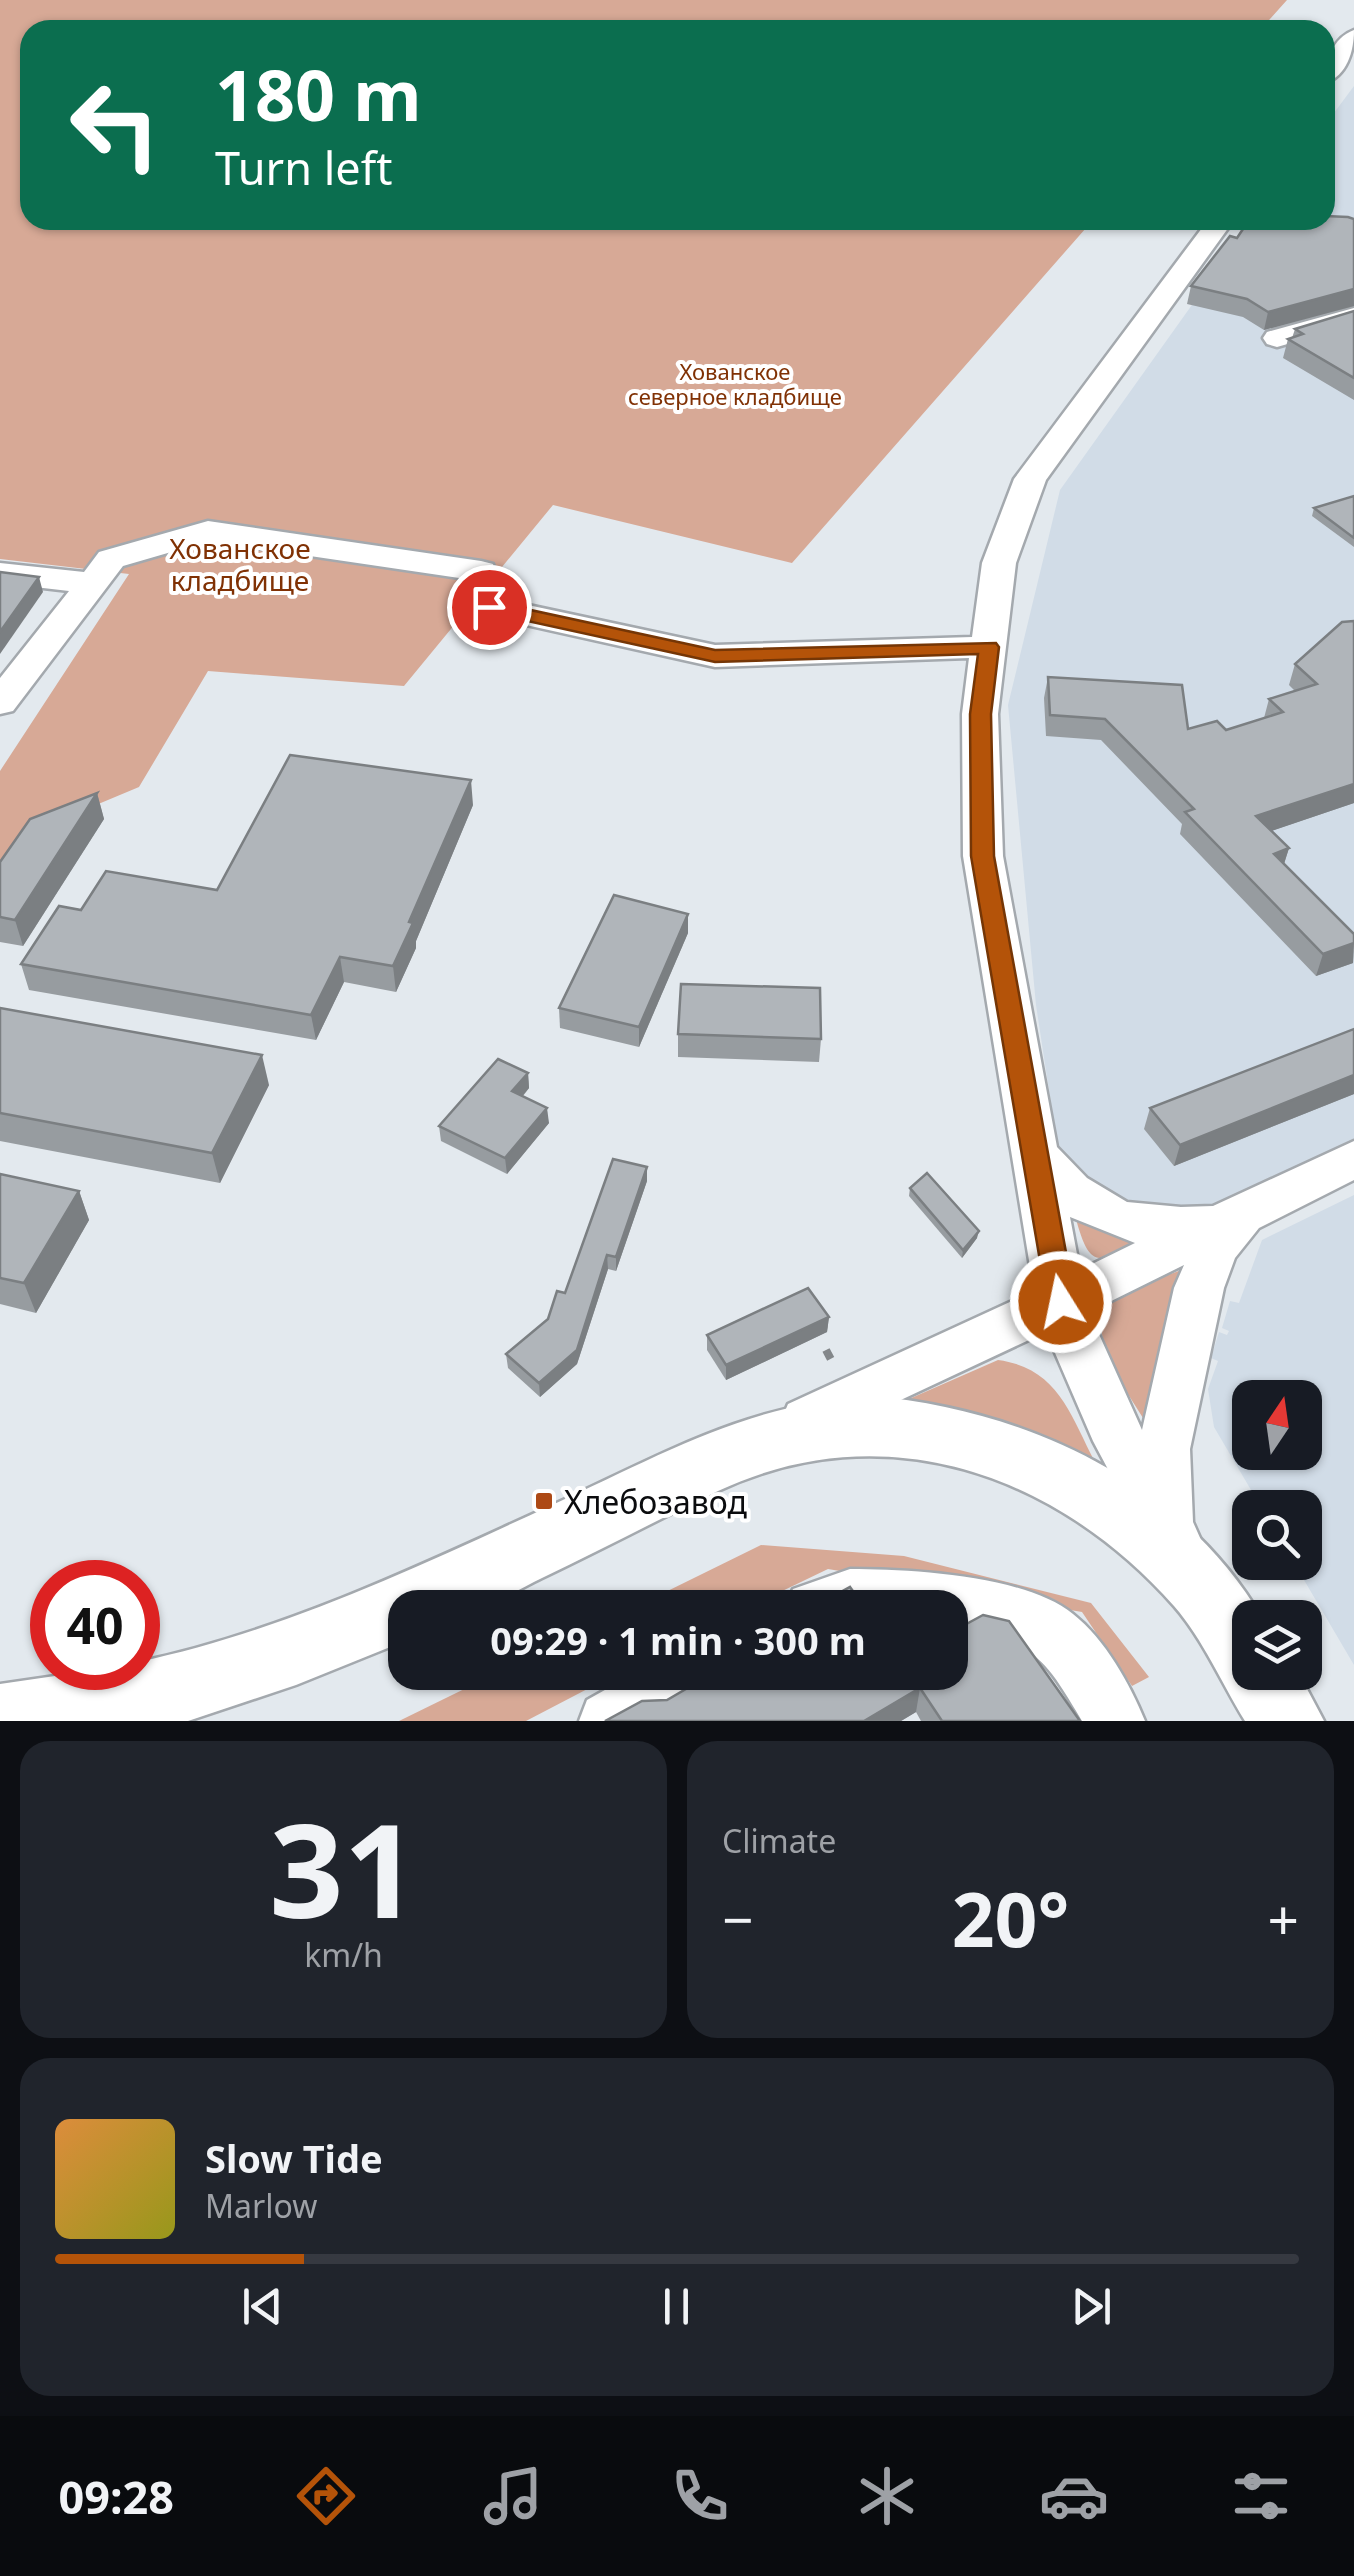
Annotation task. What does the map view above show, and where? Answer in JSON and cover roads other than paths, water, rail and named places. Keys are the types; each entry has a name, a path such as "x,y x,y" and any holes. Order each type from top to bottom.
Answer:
{"main road":[{"path":"0,1720 114,1713 208,1680 435,1594 761,1442 820,1428 877,1426 939,1434 995,1447 1054,1471 1186,1561 1232,1635"},
{"path":"1267,1690 1286,1721"}],"street":[{"path":"1186,1561 1109,1422 1079,1357 1061,1302 983,856 980,714 1000,563 1030,479 1214,230"},
{"path":"1277,338 1354,316"},
{"path":"0,703 111,559 208,532 481,570 489,607 715,656 988,647"},
{"path":"0,573 93,583"},
{"path":"1037,1156 1054,1180 1093,1210 1148,1226 1187,1228 1243,1214"},
{"path":"761,1442 1354,1159"},
{"path":"1186,1561 1166,1505 1164,1448 1206,1264 1228,1229 1243,1214"},
{"path":"968,1609 1042,1624 1064,1646 1116,1721"},
{"path":"608,1721 663,1690"}],"place":[{"name":"Хлебозавод","path":"544,1501"}],"park label":[{"name":"Хованское северное кладбище","path":"735,384"},
{"name":"Хованское кладбище","path":"240,564"}]}
